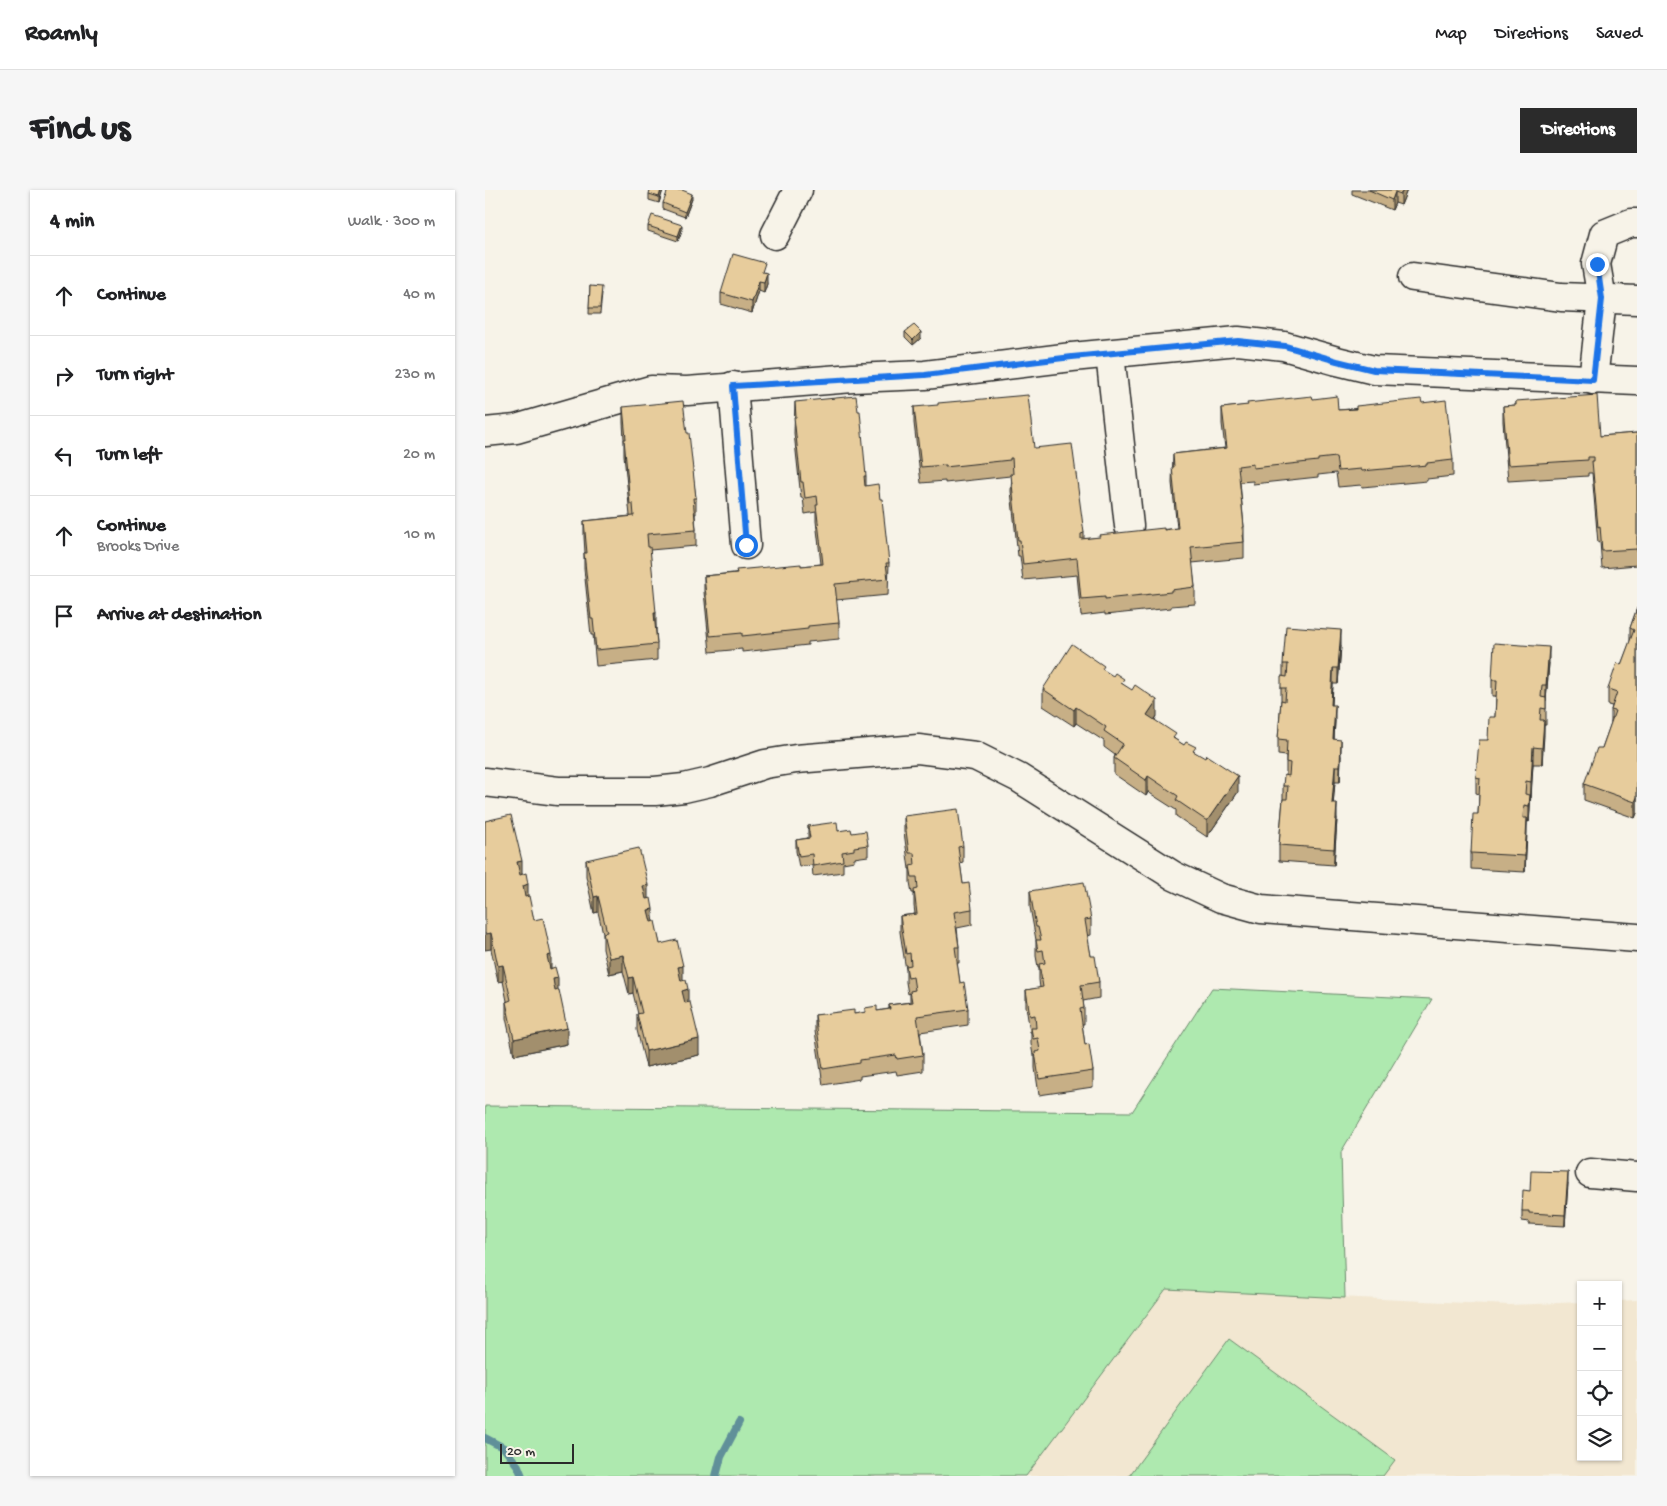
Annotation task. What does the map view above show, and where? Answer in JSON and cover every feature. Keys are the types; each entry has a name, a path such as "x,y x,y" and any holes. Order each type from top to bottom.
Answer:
{"street":[{"path":"775,235 798,190"},
{"path":"1593,380 1602,299 1597,264 1603,234 1631,223 1637,223"},
{"path":"1413,277 1561,296 1637,300"},
{"path":"485,432 516,428 651,390 687,391 733,386 925,375 1238,341 1285,346 1374,370 1637,382"},
{"path":"1110,354 1129,526"},
{"path":"733,386 746,545"},
{"path":"485,782 558,791 655,792 710,782 765,764 797,759 918,749 975,756 1019,778 1174,876 1221,898 1261,909 1637,938"},
{"path":"1590,1173 1637,1176"}],"shaded area":[{"path":"1166,1289 1509,1305 1577,1302 1577,1461 1622,1461 1622,1301 1637,1300 1637,1476 1026,1476"}],"green space":[{"path":"1212,988 1432,999 1341,1152 1345,1298 1166,1289 1026,1476 485,1476 485,1106 1132,1112"},
{"path":"1229,1339 1395,1460 1383,1476 1129,1476"}],"building":[{"path":"650,190 661,190 659,197 649,194"},
{"path":"668,190 682,190 692,194 685,212 663,203"},
{"path":"1369,190 1403,190 1401,194 1395,192 1392,200"},
{"path":"652,215 682,225 678,236 648,226"},
{"path":"733,254 765,263 762,272 767,273 764,282 759,281 752,302 721,293"},
{"path":"590,286 602,287 600,308 589,308"},
{"path":"914,325 921,332 913,340 905,332"},
{"path":"1028,395 1034,448 1072,444 1084,533 1081,534 1081,539 1100,537 1099,535 1178,528 1172,467 1174,467 1173,454 1227,448 1222,408 1248,405 1247,403 1312,396 1313,399 1337,396 1338,410 1356,409 1356,406 1421,399 1422,403 1446,400 1453,460 1427,463 1427,465 1362,471 1361,469 1338,471 1336,457 1318,459 1318,461 1253,468 1253,464 1238,466 1244,542 1191,547 1195,587 1171,590 1171,592 1105,599 1105,597 1081,599 1077,558 1023,564 1020,540 1018,540 1011,475 1013,474 1012,458 1010,460 945,467 945,465 921,467 914,407"},
{"path":"1597,395 1600,436 1637,433 1637,549 1602,551 1592,461 1594,461 1594,457 1588,457 1588,460 1508,465 1503,406 1516,405 1516,401"},
{"path":"856,396 858,411 860,411 866,476 864,476 865,486 878,484 880,499 882,499 889,563 886,563 888,579 835,584 839,623 808,626 808,629 742,636 742,633 710,636 704,576 737,573 736,570 801,564 801,566 823,564 816,505 818,505 817,496 805,498 803,482 801,482 794,417 796,417 795,402"},
{"path":"683,401 687,433 689,433 696,498 693,498 696,530 647,534 648,547 650,547 656,613 654,613 657,644 596,650 584,553 587,553 584,521 634,516 633,504 630,504 623,407"},
{"path":"1637,608 1637,797 1635,802 1584,784 1597,748 1602,748 1615,711 1611,710 1617,692 1608,689 1617,663 1621,665 1634,630 1630,628"},
{"path":"1286,626 1341,630 1338,668 1333,668 1331,705 1335,705 1333,739 1341,740 1340,766 1335,766 1332,803 1337,803 1334,849 1279,845 1283,799 1287,799 1288,786 1283,786 1284,775 1289,776 1290,763 1286,762 1287,740 1278,739 1281,700 1285,701 1286,688 1281,688 1281,676 1287,677 1288,664 1283,664"},
{"path":"1494,643 1549,647 1546,685 1542,685 1541,697 1546,698 1546,709 1541,708 1540,720 1544,720 1542,748 1533,747 1531,782 1526,781 1525,794 1530,795 1529,806 1524,805 1523,818 1527,818 1525,856 1471,853 1473,814 1478,814 1480,778 1476,777 1479,740 1488,740 1489,717 1495,717 1497,680 1492,680"},
{"path":"1072,644 1104,666 1102,669 1113,676 1115,673 1124,679 1121,683 1132,690 1135,685 1157,700 1147,715 1176,734 1173,738 1184,745 1186,742 1196,747 1193,751 1205,758 1206,755 1238,776 1207,821 1176,800 1178,796 1148,776 1146,780 1114,758 1123,744 1104,731 1106,727 1076,707 1074,710 1043,689"},
{"path":"958,809 963,846 958,847 963,884 969,883 972,909 954,912 959,947 955,947 960,983 964,982 968,1009 917,1016 923,1055 897,1059 896,1055 860,1060 860,1063 823,1069 815,1015 854,1010 854,1014 866,1012 865,1008 877,1006 877,1011 890,1009 889,1005 912,1002 910,991 915,990 913,977 908,978 906,966 911,965 910,953 906,954 900,916 917,914 914,890 918,889 917,877 912,877 910,866 915,865 914,853 909,853 904,816"},
{"path":"511,815 522,861 517,862 520,875 526,873 528,884 523,886 525,897 529,896 534,920 543,918 551,955 547,956 550,969 555,967 558,978 553,979 555,991 559,990 567,1028 514,1039 506,1002 511,1000 503,965 498,966 491,933 485,934 485,821"},
{"path":"837,822 838,831 851,829 852,833 866,831 868,845 854,847 854,850 842,852 843,861 813,866 812,854 799,856 796,840 810,838 808,826"},
{"path":"639,848 648,885 643,886 646,899 651,898 653,909 648,910 651,922 655,921 660,944 677,940 683,966 678,967 681,981 686,980 688,989 682,991 685,1003 690,1002 699,1039 646,1051 637,1014 642,1013 633,977 629,978 623,955 609,958 603,933 607,932 598,896 594,897 586,860"},
{"path":"1084,882 1091,919 1085,920 1091,956 1095,956 1099,982 1081,985 1084,1008 1080,1009 1085,1045 1089,1044 1093,1071 1039,1079 1035,1052 1040,1051 1038,1038 1033,1039 1031,1028 1036,1028 1035,1015 1030,1016 1026,990 1043,987 1039,964 1045,963 1043,950 1038,951 1036,940 1041,940 1038,927 1036,927 1030,891"},
{"path":"1531,1171 1568,1172 1565,1215 1522,1211 1523,1190 1530,1191"}],"waterway":[{"path":"716,1476 721,1457 739,1423"},
{"path":"485,1438 504,1448 518,1466 522,1476"}],"route":[{"path":"746,545 733,386 925,375 1072,357 1238,341 1285,346 1374,370 1593,380 1602,299 1597,264"}]}
